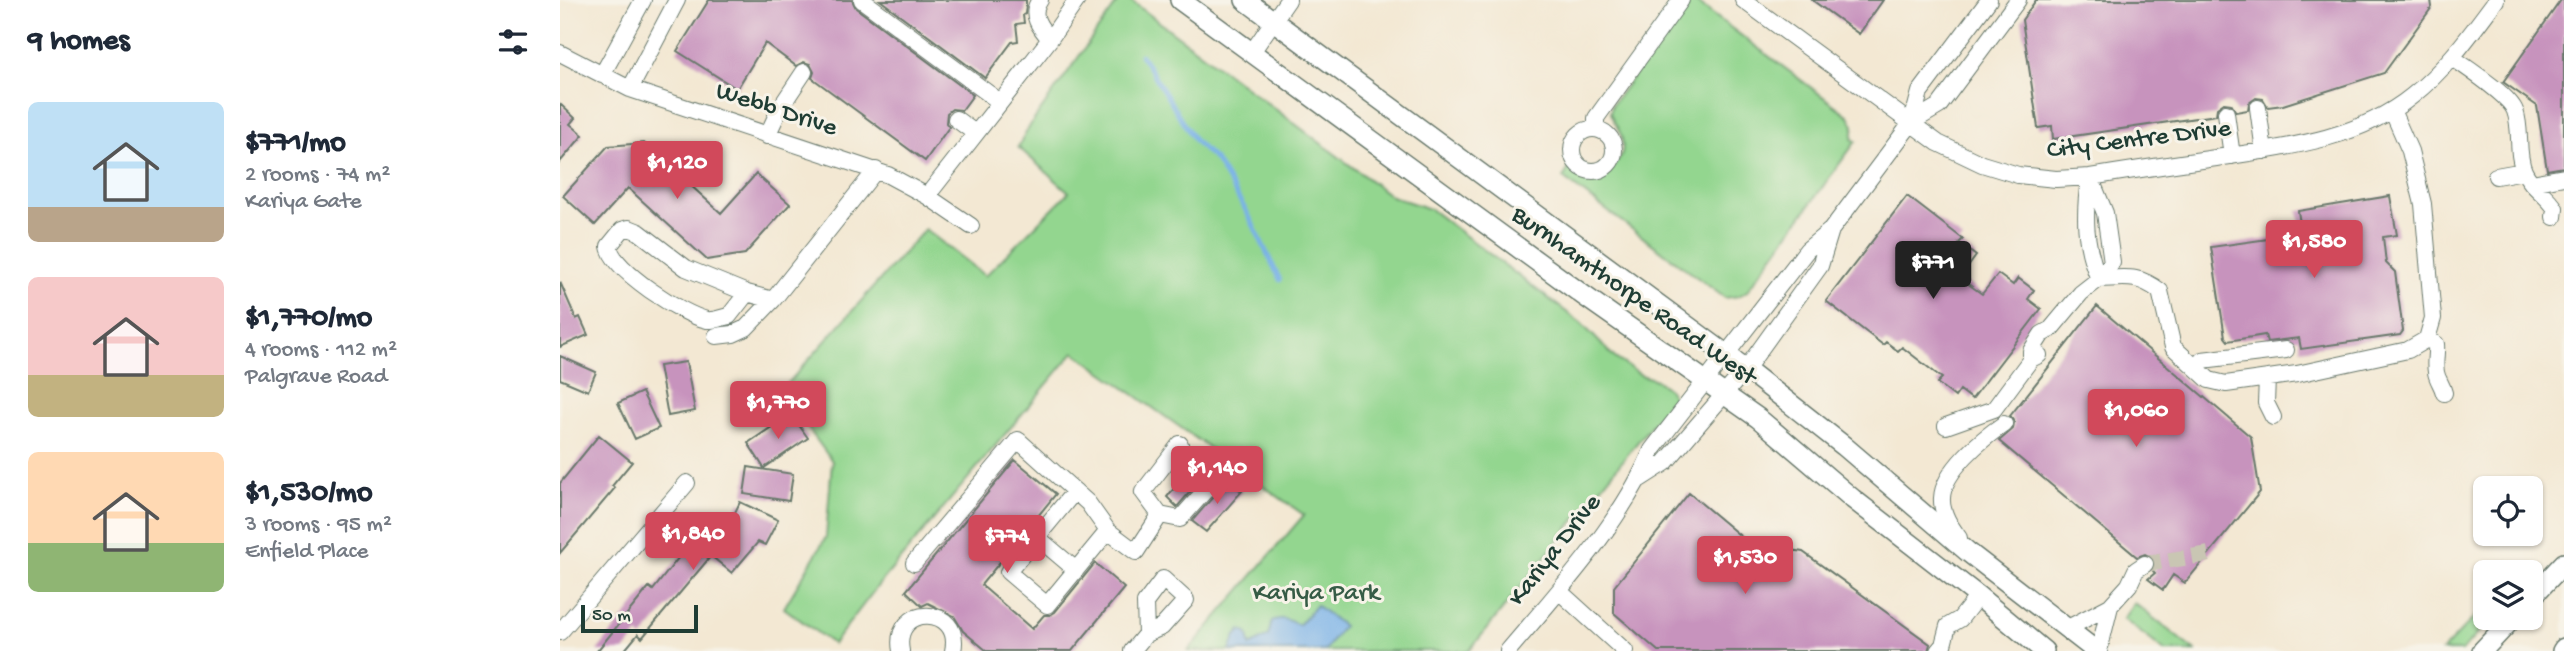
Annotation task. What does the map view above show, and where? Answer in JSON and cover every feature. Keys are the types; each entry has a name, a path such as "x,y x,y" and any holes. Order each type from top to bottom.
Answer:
{"main road":[{"name":"Burnhamthorpe Road West","path":"1180,0 1583,295 1758,418 1853,499 2044,651"},
{"name":"Burnhamthorpe Road West","path":"1245,0 1746,369 1844,446 1968,552 2097,651"},
{"path":"2543,585 2564,563"},
{"path":"2482,651 2502,630"}],"street":[{"path":"603,75 643,0"},
{"path":"630,89 677,0"},
{"path":"862,0 1000,102"},
{"path":"1040,0 1034,14 1039,27 1050,39"},
{"path":"927,196 1050,39 1077,0"},
{"path":"1252,52 1288,0"},
{"path":"1596,124 1681,0"},
{"name":"City Centre Drive","path":"1743,0 1938,143 1982,164 2018,175 2056,179 2090,177 2319,141 2369,122 2410,98 2453,58 2496,0"},
{"path":"1831,230 1912,122 1920,92 1989,0"},
{"path":"1912,122 1939,106 2018,0"},
{"name":"Webb Drive","path":"560,53 630,89 876,170 927,196 971,226"},
{"path":"2453,58 2495,89 2515,109 2538,200 2545,214 2553,217"},
{"path":"767,136 780,108 804,72"},
{"path":"2258,108 2264,151"},
{"path":"2099,279 2133,277 2144,280 2160,291 2173,347 2200,363 2209,380 2226,384 2267,379 2408,350 2427,339 2434,318 2423,204 2410,150 2392,110"},
{"path":"2227,113 2231,156"},
{"path":"956,119 975,133"},
{"path":"716,336 733,334 746,328 774,300 876,170"},
{"path":"2496,176 2532,182 2564,177"},
{"path":"1946,426 1994,409 2031,359 2031,351 2042,334 2051,329 2112,262 2105,214 2090,177"},
{"path":"747,293 729,316 708,320 671,304 635,278 610,254 609,246 622,230 629,228 639,232 686,268 747,293 774,300"},
{"name":"Kariya Drive","path":"1508,651 1559,591 1640,479 1652,450 1807,250 1831,230"},
{"name":"Kariya Drive","path":"1640,479 1665,463 1746,369 1820,266 1831,230"},
{"path":"2427,339 2436,344 2437,378 2443,388"},
{"path":"2200,363 2286,349"},
{"path":"1968,552 1948,522 1942,497 1946,482 1984,437 2004,424"},
{"path":"914,563 1018,440 1088,503 1108,531 1136,552 1160,515"},
{"path":"1180,444 1143,492 1160,515 1180,519 1218,476"},
{"path":"560,632 687,483"},
{"path":"1075,491 1008,572 1047,605 1108,531"},
{"path":"1037,537 1076,570"},
{"path":"2066,629 2110,606 2129,585"},
{"path":"1559,591 1625,651"},
{"path":"1938,651 1943,645 1948,626 1960,619 1978,596"},
{"path":"2097,651 2110,606"},
{"path":"901,651 902,631 907,623 924,615 942,620 949,626 953,634 953,651"},
{"path":"1132,651 1146,634"}],"green space":[{"name":"Kariya Park","path":"1119,0 1130,0 1391,196 1430,209 1581,323 1615,358 1641,375 1656,380 1674,397 1469,651 1188,651 1304,515 1074,352 877,587 833,644 784,608 826,537 832,461 781,391 925,229 985,276 1069,192 1018,147 1031,124"},
{"path":"1689,0 1695,1 1849,116 1854,125 1852,139 1856,141 1747,291 1739,296 1725,298 1563,178 1572,163 1599,169 1615,164 1620,158 1622,138 1610,113 1612,105"},
{"path":"2134,603 2195,651 2165,651 2123,619"},
{"path":"2473,619 2473,630 2480,630 2462,651 2442,651"}],"water":[{"path":"1316,605 1343,626 1325,651 1230,651 1241,630 1248,634 1250,646 1268,636 1272,621 1283,619 1299,625"}],"building":[{"path":"709,0 852,0 856,8 973,95 962,110 952,109 947,113 946,123 949,127 925,161 812,78 814,72 810,64 804,62 796,66 765,43 737,89 677,51"},
{"path":"880,0 1026,0 1026,4 1024,23 1016,24 1018,41 1012,42 985,78"},
{"path":"1812,0 1883,0 1859,34"},
{"path":"2036,0 2431,0 2432,7 2384,73 2283,105 2268,107 2263,99 2256,98 2249,103 2248,110 2236,112 2231,104 2224,103 2217,108 2216,115 2053,139 2052,126 2038,128 2022,20"},
{"path":"2561,0 2564,0 2564,167 2547,170 2537,106 2503,82"},
{"path":"560,104 575,118 570,124 583,135 560,162"},
{"path":"644,143 721,213 756,174 790,204 745,254 707,260 628,188 595,225 563,196 608,146"},
{"path":"1907,196 1963,239 1959,243 1976,256 1960,278 1982,294 1998,274 2013,285 2018,278 2034,290 2028,299 2041,309 1972,399 1960,390 1955,397 1937,383 1942,378 1902,347 1898,351 1886,342 1883,345 1826,301"},
{"path":"2390,196 2397,235 2383,237 2386,263 2395,272 2403,331 2400,335 2301,349 2299,338 2267,342 2265,335 2228,341 2225,337 2211,247 2302,236 2298,211"},
{"path":"560,282 576,319 580,317 588,335 560,347"},
{"path":"2097,306 2251,437 2260,492 2185,583 2173,575 2163,590 2148,579 2155,573 2153,558 2145,554 2137,557 1999,441 2013,429 2014,422 2010,416"},
{"path":"560,356 596,372 588,391 560,379"},
{"path":"686,362 695,411 668,416 659,366"},
{"path":"642,392 659,428 635,439 618,403"},
{"path":"791,414 808,438 764,468 748,443"},
{"path":"599,435 632,462 612,486 615,488 560,553 560,483"},
{"path":"1015,460 1056,494 981,585 1032,629 1044,615 1055,612 1095,563 1124,588 1072,651 987,651 963,631 954,616 928,603 922,606 906,591"},
{"path":"1197,460 1210,469 1177,507 1167,497"},
{"path":"748,467 793,474 789,501 744,494"},
{"path":"1227,481 1242,491 1206,532 1192,521"},
{"path":"1689,493 1750,544 1803,552 1930,644 1928,651 1658,651 1614,613 1614,587"},
{"path":"740,502 778,520 765,545 758,542 732,573 711,556 642,638 638,634 624,651 597,651 649,587 653,590 683,552 691,558 718,524 726,531"}],"waterway":[{"path":"1141,55 1195,141 1216,161 1248,214 1280,280"}],"tunnel":[{"path":"2145,564 2209,554"}]}
